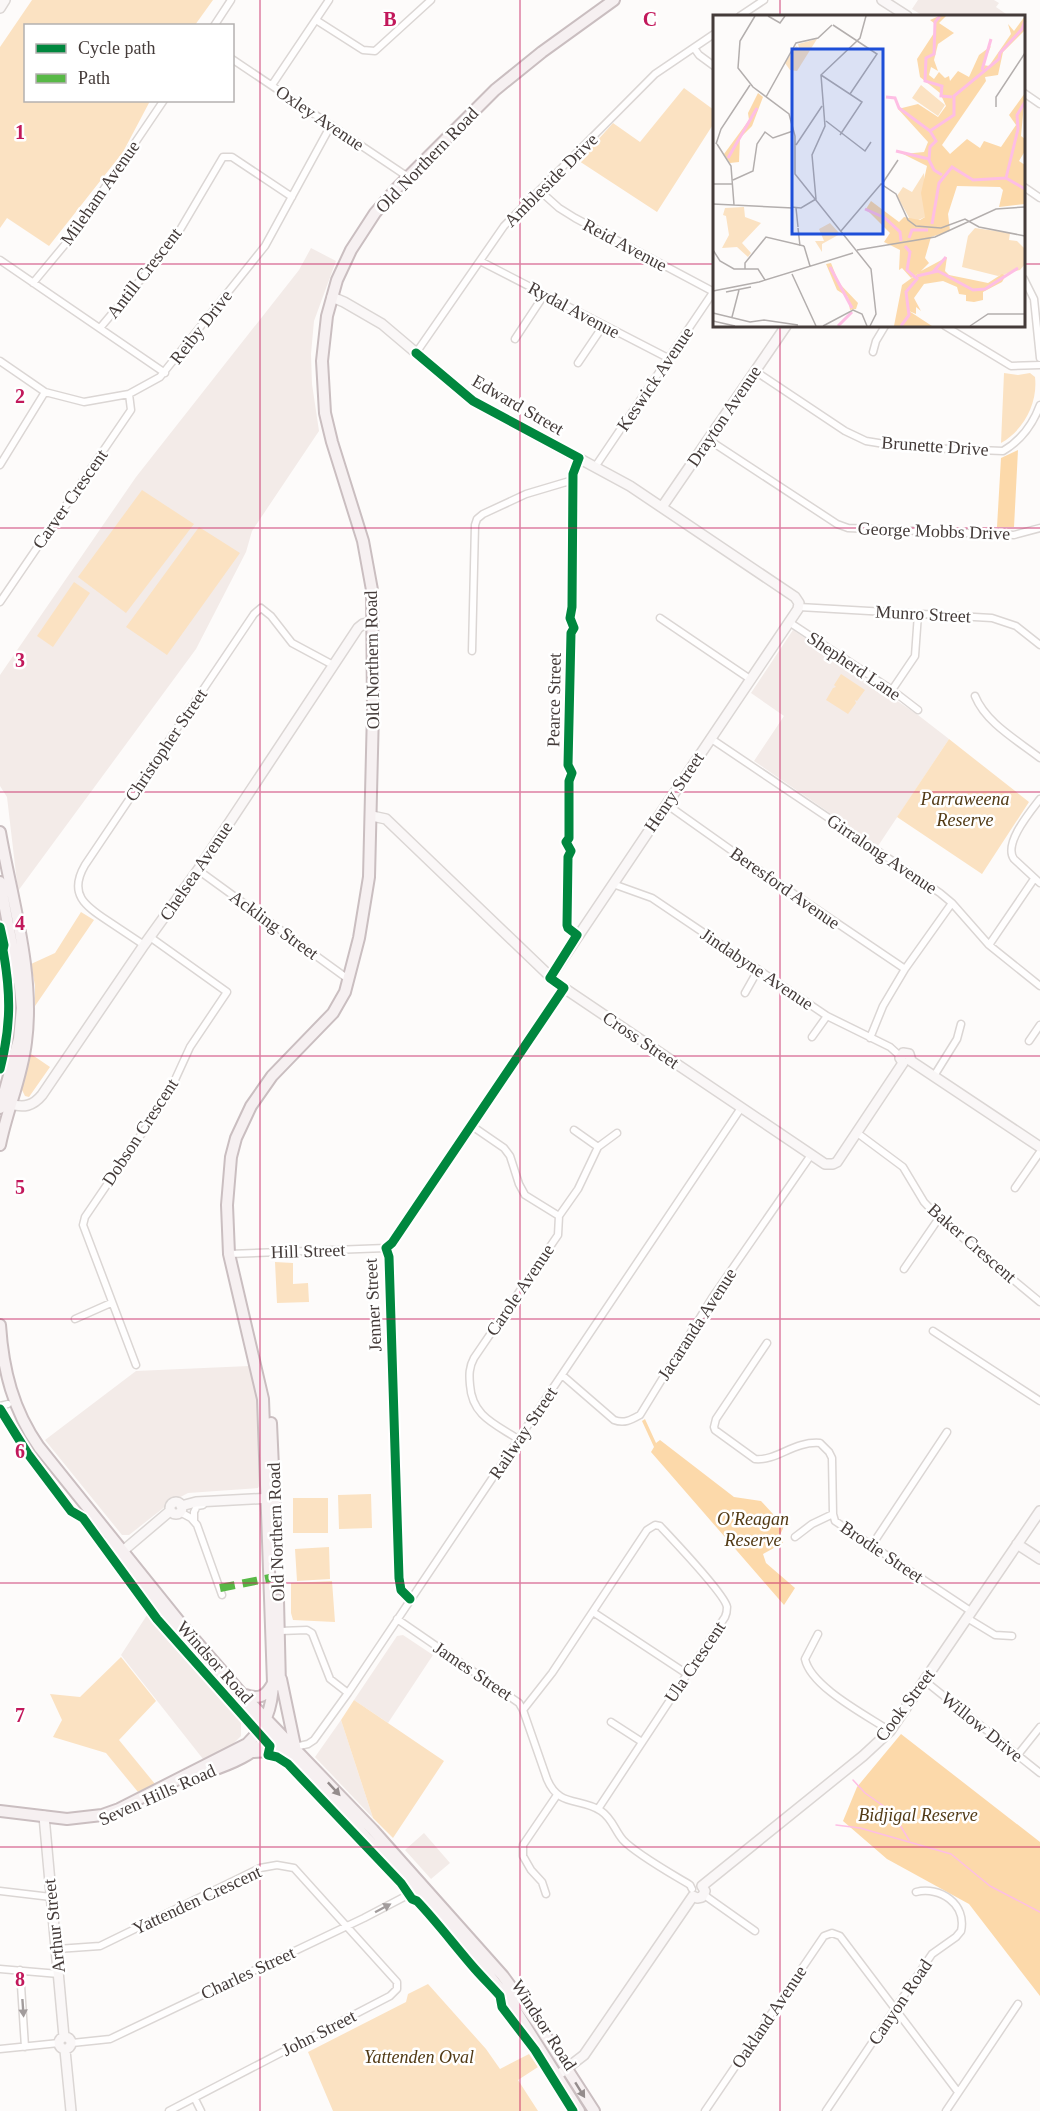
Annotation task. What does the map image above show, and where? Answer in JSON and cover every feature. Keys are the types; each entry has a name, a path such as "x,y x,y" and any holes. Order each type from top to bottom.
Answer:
{"main road":[{"name":"Old Northern Road","path":"277,1679 269,1393 252,1338 247,1331 229,1254 227,1213 229,1175 236,1138 242,1123 255,1099 272,1076 340,1004 359,938 369,877 372,816 374,622 372,590 367,557 332,442 324,407 323,347 332,297 346,259 361,233 375,213 408,177 495,90 542,52 614,0"},
{"path":"0,832 9,934"},
{"path":"0,882 9,934 27,976 28,1014 24,1056 4,1105 0,1145"},
{"name":"Windsor Road","path":"0,1325 4,1365 14,1401 39,1447 224,1689 267,1727 295,1747 487,1957 533,2016 579,2111"},
{"name":"Windsor Road","path":"0,1380 4,1405 25,1438 119,1553 242,1694 292,1758 455,1933 493,1978 562,2072 594,2111"},
{"name":"Old Northern Road","path":"267,1727 277,1679 280,1631 271,1498"},
{"path":"242,1694 262,1697 277,1679"},
{"path":"277,1679 295,1747"},
{"name":"Seven Hills Road","path":"0,1813 45,1819 71,1826 101,1822 250,1753 267,1727"},
{"name":"Seven Hills Road","path":"45,1819 86,1819 119,1809 238,1749 267,1727"},
{"path":"250,1753 273,1751 292,1758"}],"street":[{"path":"215,24 231,0"},
{"path":"272,85 329,0"},
{"path":"316,20 363,50 375,51 431,0"},
{"path":"742,15 764,0"},
{"path":"882,0 905,15"},
{"name":"Ambleside Drive","path":"416,353 504,226 655,74 713,35"},
{"path":"694,48 699,55 713,65"},
{"name":"Oxley Avenue","path":"234,60 408,177"},
{"path":"1025,94 1040,104"},
{"name":"Mileham Avenue","path":"33,283 72,236 163,102"},
{"name":"Reiby Drive","path":"0,361 45,392 84,402 129,394 165,373 265,246 331,125"},
{"path":"220,147 224,157 232,157 292,197"},
{"name":"Antill Crescent","path":"100,328 174,240 219,160 224,157"},
{"path":"1025,188 1040,198"},
{"name":"Reid Avenue","path":"540,191 559,208 575,218 713,291"},
{"path":"0,260 165,373"},
{"name":"Rydal Avenue","path":"480,261 668,358"},
{"path":"1025,282 1034,298 1040,358"},
{"name":"Keswick Avenue","path":"595,466 713,293"},
{"path":"515,339 544,295"},
{"name":"Edward Street","path":"332,297 382,324 473,401 595,466 662,507 795,597 799,606"},
{"path":"578,363 603,326"},
{"name":"Drayton Avenue","path":"662,507 755,371 782,327"},
{"path":"873,352 876,341 884,327"},
{"path":"947,327 1011,366 1040,365"},
{"name":"Brunette Drive","path":"755,371 845,431 866,441 903,447 1003,451 1016,443 1040,405"},
{"path":"1,462 45,392"},
{"name":"Carver Crescent","path":"0,602 131,411 129,394"},
{"name":"George Mobbs Drive","path":"709,440 837,524 848,528 1014,535 1040,528"},
{"name":"Pearce Street","path":"577,935 567,928 568,857 571,850 566,842 569,838 569,781 572,773 568,765 571,633 574,628 570,618 573,480 574,469 579,458"},
{"path":"472,651 477,519 526,494 573,480"},
{"name":"Henry Street","path":"550,978 799,606"},
{"name":"Munro Street","path":"799,606 1002,620 1016,626 1039,642"},
{"name":"Christopher Street","path":"147,941 85,905 77,887 80,873 254,614 261,608 271,616 292,643 333,665"},
{"path":"892,690 915,656 918,614"},
{"path":"660,618 750,679"},
{"name":"Chelsea Avenue","path":"4,1105 24,1106 37,1102 198,870 358,628 363,624 374,622"},
{"name":"Shepherd Lane","path":"789,622 892,690 918,710"},
{"path":"975,696 986,716 1040,758"},
{"name":"Girralong Avenue","path":"710,738 952,903 989,945 1040,986"},
{"path":"989,945 1037,881 1011,855 1010,848 1040,799"},
{"name":"Beresford Avenue","path":"666,804 905,969"},
{"name":"Cross Street","path":"372,816 386,819 550,978 827,1164 837,1162 904,1060"},
{"name":"Ackling Street","path":"198,870 349,979"},
{"name":"Jindabyne Avenue","path":"613,884 652,898 826,1016 890,1047 904,1060"},
{"path":"870,1038 883,1006 905,969 952,903"},
{"name":"Dobson Crescent","path":"136,1365 84,1228 85,1217 164,1101 190,1047 227,992 147,941"},
{"path":"745,993 758,970"},
{"name":"Jenner Street","path":"411,1599 401,1590 399,1578 387,1248 564,988"},
{"path":"812,1037 826,1016"},
{"path":"934,1076 957,1039 961,1024"},
{"path":"1029,1041 1040,1025"},
{"path":"904,1060 934,1076 1040,1147"},
{"name":"Railway Street","path":"295,1747 310,1743 348,1693 741,1108"},
{"path":"472,1126 504,1148 510,1156 525,1195 559,1216"},
{"path":"574,1130 598,1147"},
{"name":"Baker Crescent","path":"856,1132 903,1167 924,1202 939,1218 1040,1302"},
{"name":"Carole Avenue","path":"518,1439 477,1410 471,1397 469,1367 558,1235 559,1216 578,1188 598,1147 616,1133"},
{"path":"1015,1188 1040,1152"},
{"name":"Jacaranda Avenue","path":"562,1375 614,1420 630,1421 640,1415 712,1298 811,1155"},
{"path":"904,1269 939,1218"},
{"name":"Hill Street","path":"229,1254 387,1248"},
{"path":"75,1318 111,1303"},
{"path":"933,1331 1040,1401"},
{"name":"Brodie Street","path":"767,1343 716,1419 714,1427 718,1433 755,1459 771,1457 804,1443 820,1443 832,1458 835,1521 872,1545 995,1635 1012,1636"},
{"path":"872,1545 947,1432"},
{"path":"119,1553 177,1508 199,1497 228,1500"},
{"path":"194,1522 194,1512 197,1506 228,1500 271,1498"},
{"path":"177,1508 196,1502 214,1502"},
{"path":"177,1508 194,1522 222,1595"},
{"name":"Cook Street","path":"703,1890 890,1731 1040,1511"},
{"path":"795,1538 812,1524 833,1514"},
{"name":"Ula Crescent","path":"523,1710 536,1696 647,1530 655,1522 700,1570 728,1608 725,1617 598,1809"},
{"path":"1017,1544 1040,1559"},
{"path":"593,1612 687,1674"},
{"name":"James Street","path":"397,1619 512,1697 523,1710 550,1787 557,1795"},
{"path":"280,1631 307,1630 312,1633 330,1679 348,1693"},
{"path":"818,1634 805,1659 809,1670 824,1686 890,1731"},
{"name":"Willow Drive","path":"925,1681 1040,1773"},
{"path":"611,1722 642,1742"},
{"path":"1017,1756 1040,1727"},
{"path":"546,1894 542,1882 531,1870 523,1856 523,1845 557,1795 598,1809 610,1820 624,1840 690,1886 692,1892"},
{"name":"Arthur Street","path":"45,1819 71,2111"},
{"name":"Yattenden Crescent","path":"57,1949 100,1946 260,1868 277,1865 294,1868 348,1927"},
{"name":"Charles Street","path":"0,2049 110,2039 348,1927 404,1897 408,1888 407,1881"},
{"path":"562,2072 584,2055 695,1886 754,1931"},
{"name":"Canyon Road","path":"826,2111 932,1954 960,1934 963,1925 960,1913 946,1896 936,1891 916,1892"},
{"path":"0,1892 51,1897"},
{"name":"John Street","path":"169,2111 394,1993 397,1982 348,1927"},
{"name":"Oakland Avenue","path":"705,2111 824,1936 832,1933 840,1936 895,2008"},
{"path":"0,1969 59,1974"},
{"path":"20,1970 25,2047"},
{"path":"946,2111 1018,2004"},
{"path":"895,2008 958,2092"},
{"path":"195,2099 201,2111"}],"shaded area":[{"path":"918,0 994,0 999,3 996,7 1008,15 921,15 912,9"},
{"path":"311,248 336,261 314,321 311,354 312,384 319,431 252,531 246,552 196,649 18,891 7,797 0,786 0,675 136,477 299,270"},
{"path":"793,630 918,715 949,739 878,846 754,761 784,716 751,693"},
{"path":"249,1366 259,1404 261,1482 258,1488 188,1493 171,1502 129,1535 122,1535 45,1440 136,1371"},
{"path":"149,1612 199,1674 216,1688 241,1722 241,1736 233,1744 203,1759 121,1655"},
{"path":"403,1635 433,1655 388,1723 354,1700 397,1636"},
{"path":"341,1720 373,1818 315,1757"},
{"path":"424,1833 450,1863 431,1879 405,1850"}],"green space":[{"path":"32,0 213,0 196,24 24,24 24,102 149,102 123,152 49,246 7,218 0,228 0,47"},
{"path":"684,88 713,109 713,125 657,212 579,161 613,123 640,142"},
{"path":"1004,373 1018,375 1030,373 1035,377 1035,387 1028,415 1016,431 1001,443"},
{"path":"1018,450 1014,527 997,527 1001,458"},
{"path":"142,490 194,524 126,613 78,577"},
{"path":"199,527 240,553 167,655 126,627"},
{"path":"74,582 90,593 53,647 37,636"},
{"path":"841,674 865,690 857,701 855,700 856,703 848,714 826,700 836,687 834,685"},
{"name":"Parraweena Reserve","path":"949,739 1029,802 982,874 897,817"},
{"path":"81,912 94,920 35,1006 35,986 31,964 55,953"},
{"path":"31,1054 50,1067 29,1097 25,1096 21,1088"},
{"path":"275,1262 293,1263 293,1284 308,1283 309,1302 277,1303"},
{"name":"O'Reagan Reserve","path":"645,1419 656,1443 660,1440 734,1497 761,1501 784,1526 780,1535 783,1543 763,1554 766,1563 795,1588 784,1605 651,1452 654,1447 642,1421"},
{"path":"371,1494 372,1528 339,1529 338,1495"},
{"path":"293,1498 328,1498 328,1533 293,1533"},
{"path":"329,1547 330,1579 297,1581 295,1549"},
{"path":"332,1581 335,1622 293,1620 291,1583"},
{"path":"121,1657 156,1701 119,1740 155,1784 138,1792 106,1753 53,1737 62,1720 50,1694 80,1697"},
{"path":"354,1700 444,1761 393,1838 373,1818 341,1720"},
{"name":"Bidjigal Reserve","path":"901,1734 1040,1842 1040,1996 969,1904 887,1859 843,1821 857,1787"},
{"name":"Yattenden Oval","path":"428,1984 486,2049 500,2069 529,2054 538,2067 518,2080 538,2111 333,2111 308,2052 406,2002 408,1994"}],"waterway":[{"path":"853,1780 865,1793 892,1812 909,1840"},
{"path":"836,1825 860,1828 951,1854 990,1886 1040,1912"}],"marked path":[{"path":"220,1588 270,1578"}],"cycle path":[{"path":"410,1599 401,1590 399,1578 389,1257 386,1248 392,1243 564,988 550,978 577,935 567,925 568,857 571,851 566,842 569,838 569,781 572,773 568,765 571,633 574,628 570,618 573,474 579,458 473,401 416,353"},
{"path":"0,927 4,945 9,1010 0,1069"},
{"path":"0,1409 28,1454 71,1511 83,1518 157,1619 270,1746 268,1755 277,1757 288,1764 401,1883 412,1899 417,1901 500,1996 502,2007 535,2050 573,2111"}]}
